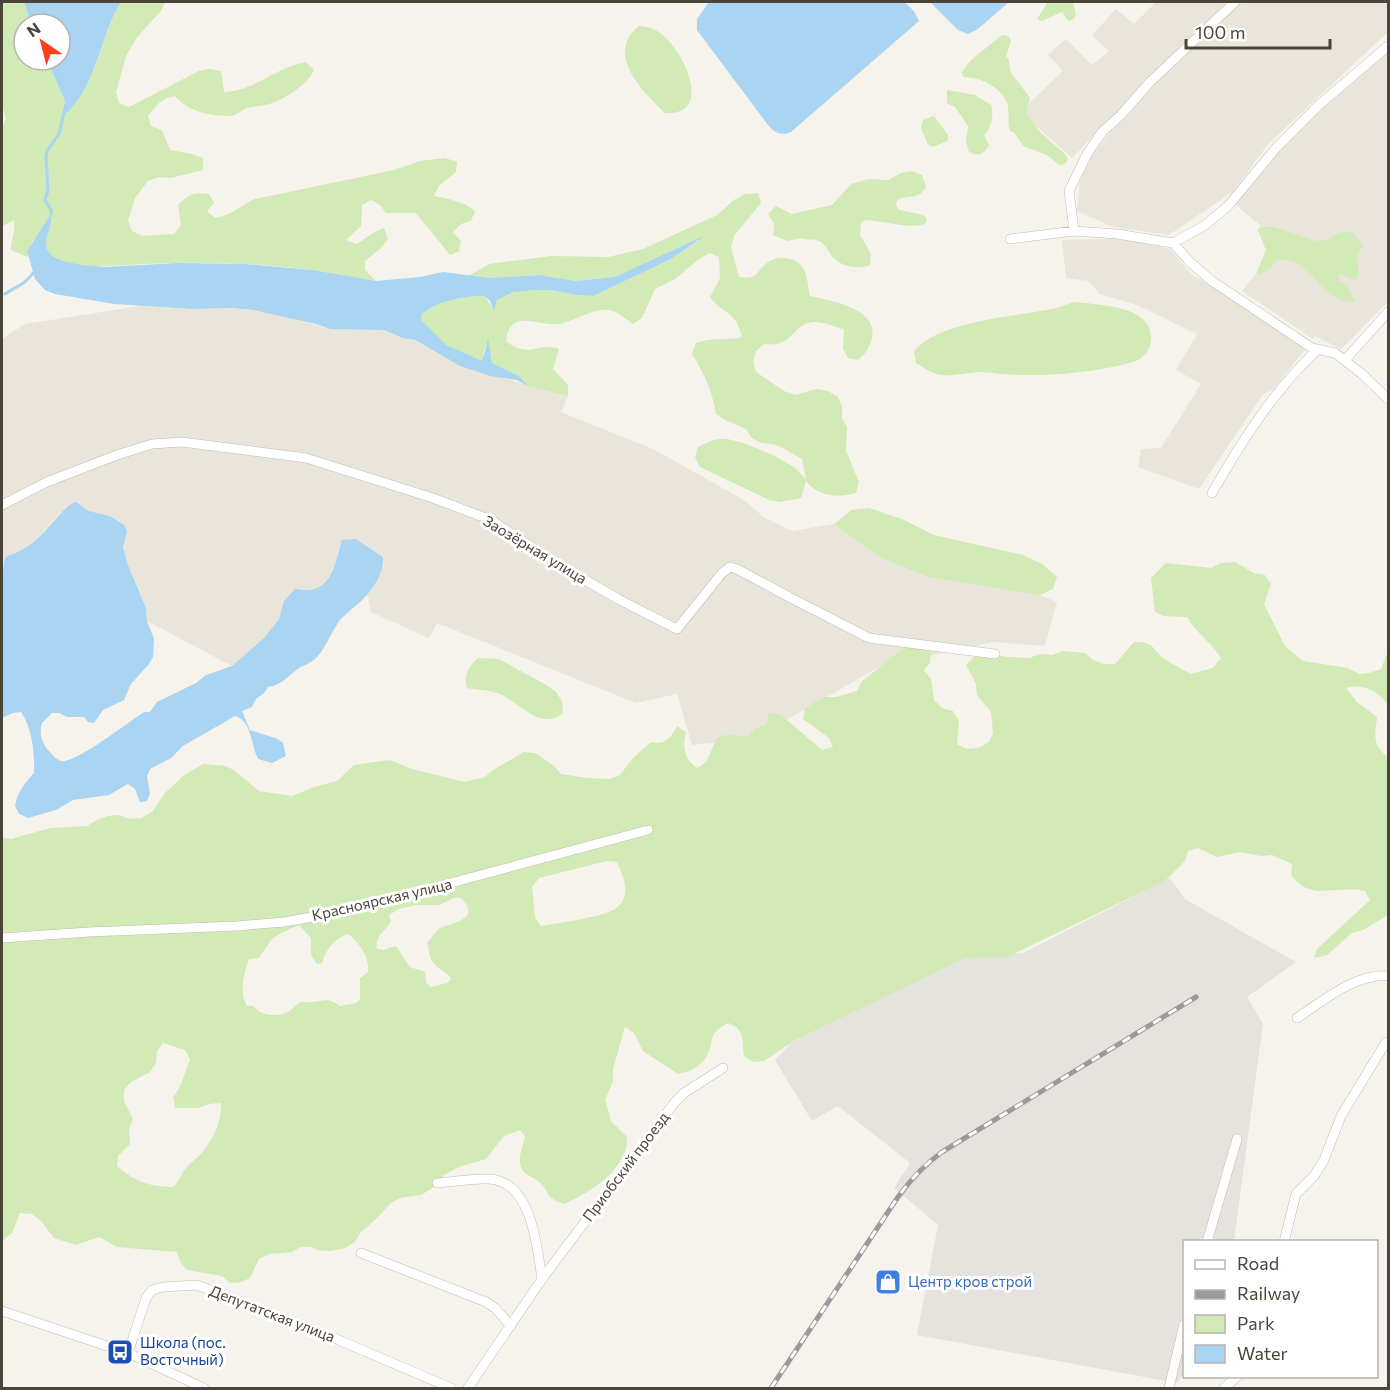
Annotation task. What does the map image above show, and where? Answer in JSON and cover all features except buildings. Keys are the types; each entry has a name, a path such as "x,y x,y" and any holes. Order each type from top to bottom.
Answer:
{"street":[{"path":"1074,231 1069,191 1087,154 1102,132 1121,115 1150,82 1235,2"},
{"path":"1010,239 1074,231 1117,234 1173,243 1205,225 1228,206 1276,148 1320,104 1389,46"},
{"path":"1173,243 1212,281 1316,351"},
{"path":"1345,360 1389,312"},
{"path":"1212,493 1246,435 1291,376 1316,351 1325,350 1335,353 1389,399"},
{"name":"Заозёрная улица","path":"2,504 47,482 152,444 182,442 306,458 433,498 491,520 549,559 618,600 677,629 722,573 730,567 738,569 869,638 995,654"},
{"name":"Красноярская улица","path":"2,938 237,926 284,922 347,912 648,830"},
{"path":"1297,1018 1359,981 1377,975 1389,976"},
{"path":"1284,1240 1296,1194 1314,1176 1324,1160 1341,1116 1388,1039"},
{"name":"Приобский проезд","path":"468,1389 542,1279 675,1102 684,1093 723,1068"},
{"path":"1208,1240 1237,1139"},
{"path":"437,1183 490,1179 505,1183 514,1189 530,1216 542,1279"},
{"path":"361,1253 486,1302 495,1308 511,1326"},
{"name":"Депутатская улица","path":"128,1353 146,1298 152,1290 163,1287 196,1286 327,1335 451,1389"},
{"path":"2,1311 128,1353 204,1389"},
{"path":"1169,1389 1183,1332"},
{"path":"1224,1389 1237,1378"}],"shaded area":[{"path":"1156,2 1228,2 1148,79 1072,158 1020,112 1063,71 1048,55 1066,39 1092,65 1109,51 1092,35 1116,9 1134,24"},
{"path":"1242,2 1388,2 1388,32 1268,144 1234,191 1169,235 1113,227 1077,211 1080,180 1095,150 1154,83"},
{"path":"1388,53 1388,302 1341,349 1315,336 1313,339 1242,291 1257,272 1266,250 1258,230 1261,226 1235,204 1315,112"},
{"path":"1109,235 1170,249 1192,275 1213,286 1306,348 1273,390 1265,393 1259,400 1199,489 1138,467 1141,449 1161,448 1201,384 1176,370 1197,334 1137,305 1100,294 1089,281 1066,278 1062,240 1108,239"},
{"path":"140,306 191,309 232,308 272,313 330,329 384,330 414,340 460,366 568,396 561,412 653,449 744,500 765,518 792,531 834,524 878,556 1040,595 1057,602 1045,646 992,642 879,667 753,739 692,745 677,694 636,703 437,623 429,638 371,612 367,593 384,565 383,557 356,539 338,551 337,563 323,585 314,590 300,589 285,601 279,619 264,638 232,666 147,621 146,608 123,547 127,531 102,514 89,511 84,507 66,507 23,551 8,556 2,562 2,339 25,324"},
{"path":"1170,878 1185,899 1296,962 1247,997 1263,1024 1234,1240 1183,1240 1183,1374 1177,1383 917,1335 938,1225 894,1188 910,1163 838,1106 812,1121 775,1060 791,1043 972,954 1023,953"}],"green space":[{"path":"2,2 24,2 27,12 12,12 12,72 52,72 65,101 62,113 67,113 77,101 92,74 108,29 121,2 165,2 161,11 137,37 126,56 116,93 119,103 129,107 199,71 209,69 221,71 224,92 246,88 284,69 306,62 314,70 300,87 287,96 266,105 247,108 231,116 200,112 186,106 175,96 159,103 148,116 151,126 162,130 170,150 203,158 203,170 148,181 135,198 128,221 132,231 142,236 174,234 181,225 178,205 185,198 200,193 209,194 214,203 207,211 215,218 231,213 255,199 394,170 420,161 445,158 457,162 456,172 439,186 434,196 451,199 475,211 471,221 461,224 453,232 461,241 459,251 450,255 416,213 386,213 380,205 371,200 362,205 361,226 346,240 356,244 384,228 388,239 365,261 365,270 376,281 312,270 249,264 83,266 71,264 52,257 47,249 46,240 51,223 32,242 28,257 11,250 14,220 2,226 2,128 6,118 2,106"},
{"path":"1048,2 1073,2 1076,14 1073,20 1068,21 1062,12 1042,21 1037,19"},
{"path":"639,26 653,29 666,38 684,63 692,92 689,103 681,111 665,113 638,84 631,72 626,60 625,48 629,37"},
{"path":"1002,35 1008,36 1011,40 1006,56 1009,60 1010,71 1030,98 1026,113 1039,131 1065,154 1068,159 1065,164 1059,165 1047,155 1023,146 1015,133 1010,131 1008,106 1000,92 989,84 964,77 961,73 971,60"},
{"path":"947,90 975,95 991,105 992,120 984,135 989,145 985,151 978,154 969,152 966,142 968,126 955,107 947,103"},
{"path":"934,116 948,135 948,141 933,147 928,144 921,128 923,120"},
{"path":"912,171 922,175 926,187 916,196 897,200 896,206 900,210 923,215 927,219 925,224 903,225 865,220 861,223 860,235 871,254 870,265 854,267 844,265 817,240 801,238 788,241 773,235 774,224 768,214 776,206 792,214 832,205 851,184 869,179 888,180 901,173"},
{"path":"758,193 761,203 734,236 731,247 739,277 755,276 765,264 775,259 790,259 803,268 810,296 853,308 869,321 872,330 869,347 858,360 848,358 843,349 844,329 815,322 802,326 782,342 764,344 756,351 753,362 756,372 784,391 795,395 817,389 828,391 838,397 842,407 842,418 847,427 846,451 859,482 856,493 829,495 816,490 806,481 801,498 780,502 769,500 700,467 695,457 698,447 715,440 727,439 748,445 781,460 796,469 806,479 802,459 783,448 761,443 752,438 746,429 716,414 707,382 692,354 696,343 742,337 732,317 710,297 720,278 719,257 710,253 675,279 655,289 642,318 633,324 615,312 603,310 559,324 522,321 510,327 506,341 514,346 527,350 544,347 559,349 553,369 568,385 568,396 528,386 519,376 492,363 488,341 483,354 483,362 446,346 421,320 422,314 428,309 451,300 468,297 484,296 494,309 497,300 523,290 551,290 593,296 671,259 701,239 615,277 575,281 540,275 489,278 468,276 489,264 551,256 608,257 643,249 717,215 734,200 745,194"},
{"path":"1261,227 1274,227 1316,241 1328,240 1338,233 1351,231 1363,245 1357,257 1359,275 1355,280 1339,274 1339,281 1347,286 1355,301 1344,301 1334,296 1306,270 1286,259 1275,261 1273,266 1260,275 1257,272 1266,250 1258,230"},
{"path":"1074,302 1110,306 1134,313 1150,328 1150,347 1142,357 1124,365 1050,375 981,372 942,375 931,372 916,363 914,352 924,342 938,334 975,322 1050,309"},
{"path":"869,508 902,519 934,535 1023,555 1042,564 1057,577 1053,589 1040,595 928,577 878,556 834,524 851,510"},
{"path":"1235,562 1254,573 1265,575 1271,584 1264,604 1285,646 1303,661 1348,668 1359,674 1369,673 1381,669 1388,651 1388,705 1370,689 1346,688 1357,702 1377,717 1375,735 1377,744 1388,757 1388,915 1363,930 1352,933 1327,955 1314,958 1317,949 1370,900 1365,891 1355,889 1316,891 1299,883 1291,875 1292,864 1272,855 1261,856 1240,852 1217,857 1198,848 1188,851 1185,861 1165,881 1007,957 965,958 794,1041 764,1061 753,1062 744,1056 740,1032 728,1023 716,1031 704,1061 678,1074 643,1051 634,1033 625,1027 613,1069 613,1081 605,1100 611,1121 627,1137 626,1148 622,1159 606,1178 564,1204 551,1197 538,1181 521,1168 521,1150 525,1136 520,1130 504,1136 486,1159 459,1167 444,1175 431,1189 421,1195 400,1198 391,1203 360,1233 355,1242 345,1248 330,1251 300,1247 292,1252 269,1254 259,1259 250,1278 241,1282 230,1283 222,1276 187,1270 180,1262 177,1252 117,1247 99,1237 76,1245 54,1238 41,1221 32,1214 20,1213 12,1233 2,1241 2,837 11,839 50,828 87,826 108,816 141,818 152,812 164,794 183,776 203,764 225,766 234,770 259,791 292,796 337,781 354,765 390,760 412,769 465,782 485,777 524,752 535,753 554,766 561,774 609,779 620,775 633,758 651,742 660,743 667,740 677,726 686,732 685,753 693,765 698,768 706,762 717,738 725,735 748,736 756,728 766,725 769,713 780,714 822,750 833,747 829,738 803,719 805,708 824,697 836,697 857,691 862,681 905,647 920,647 931,652 930,663 924,670 931,679 934,700 942,708 953,711 959,721 957,744 967,749 978,748 989,742 993,733 991,712 977,695 976,684 966,665 974,657 995,654 1029,658 1063,651 1085,653 1093,660 1104,664 1115,664 1134,642 1141,642 1147,643 1165,659 1191,674 1213,668 1221,658 1187,617 1164,616 1155,612 1151,578 1166,563 1211,568 1221,563","holes":["607,861 617,862 624,882 625,894 620,905 609,912 541,926 535,917 532,887 539,878","456,897 461,898 467,905 468,911 467,916 463,919 438,929 427,943 433,962 451,979 447,983 431,987 426,983 425,972 410,967 396,946 383,950 377,949 377,940 391,921 389,915 399,909 415,905 439,905","299,925 311,938 311,955 317,964 322,963 328,949 335,941 348,934 352,937 363,951 368,967 368,972 360,978 360,999 356,1003 340,1006 327,1000 301,1002 288,1012 279,1015 265,1014 253,1006 247,1006 243,989 249,959 259,958 271,940","163,1043 185,1050 190,1060 181,1084 173,1097 175,1108 198,1108 221,1103 220,1117 213,1137 173,1187 156,1186 143,1182 117,1166 118,1156 130,1144 129,1129 133,1119 124,1101 124,1090 131,1082 150,1072 156,1063 157,1051"]},
{"path":"478,658 499,659 548,686 562,701 563,713 555,718 538,718 500,694 467,688 468,672"}],"water":[{"path":"24,2 121,2 92,74 77,101 67,113 62,113 65,101 52,72 72,72 72,12 27,12"},
{"path":"709,2 904,2 914,11 919,21 791,132 781,134 768,125 697,30 697,19"},
{"path":"930,2 1009,2 978,29 968,34 958,30"},
{"path":"51,214 46,240 47,250 53,257 66,262 104,267 178,263 244,264 313,270 376,281 420,277 443,272 489,278 540,275 575,281 615,277 706,235 671,259 593,296 551,290 513,292 497,300 494,311 490,301 484,296 476,296 443,303 422,314 421,320 446,345 482,361 488,338 492,363 519,376 528,386 517,380 490,376 460,366 415,340 384,330 330,329 253,310 114,304 55,294 45,290 35,279 27,251"},
{"path":"76,502 89,511 110,516 124,525 127,532 123,547 146,608 147,621 154,639 153,657 131,684 124,700 103,710 94,723 88,722 84,717 67,717 59,713 52,713 42,723 43,743 53,756 61,761 78,756 90,749 144,712 150,712 157,702 196,683 206,675 232,666 264,638 279,619 284,601 295,589 312,590 326,581 334,569 342,540 356,539 383,557 382,570 372,589 340,620 318,656 281,682 268,687 256,699 252,707 242,711 250,730 278,739 283,743 286,756 272,763 258,759 248,728 241,719 235,716 183,746 171,758 150,769 147,776 150,793 147,801 140,802 135,789 128,784 109,795 73,800 56,810 28,818 19,814 15,806 16,801 22,788 34,773 34,758 30,733 21,712 2,718 4,561 7,556 21,551 33,542 66,507"}],"waterway":[{"path":"51,214 45,200 48,190 46,156 59,134 64,113"},
{"path":"5,294 24,283 33,273"}],"railway":[{"path":"771,1388 898,1197 924,1167 942,1152 1196,997"}],"place":[{"name":"Центр кров строй","path":"888,1282"},
{"name":"Школа (пос. Восточный)","path":"120,1352"}]}
